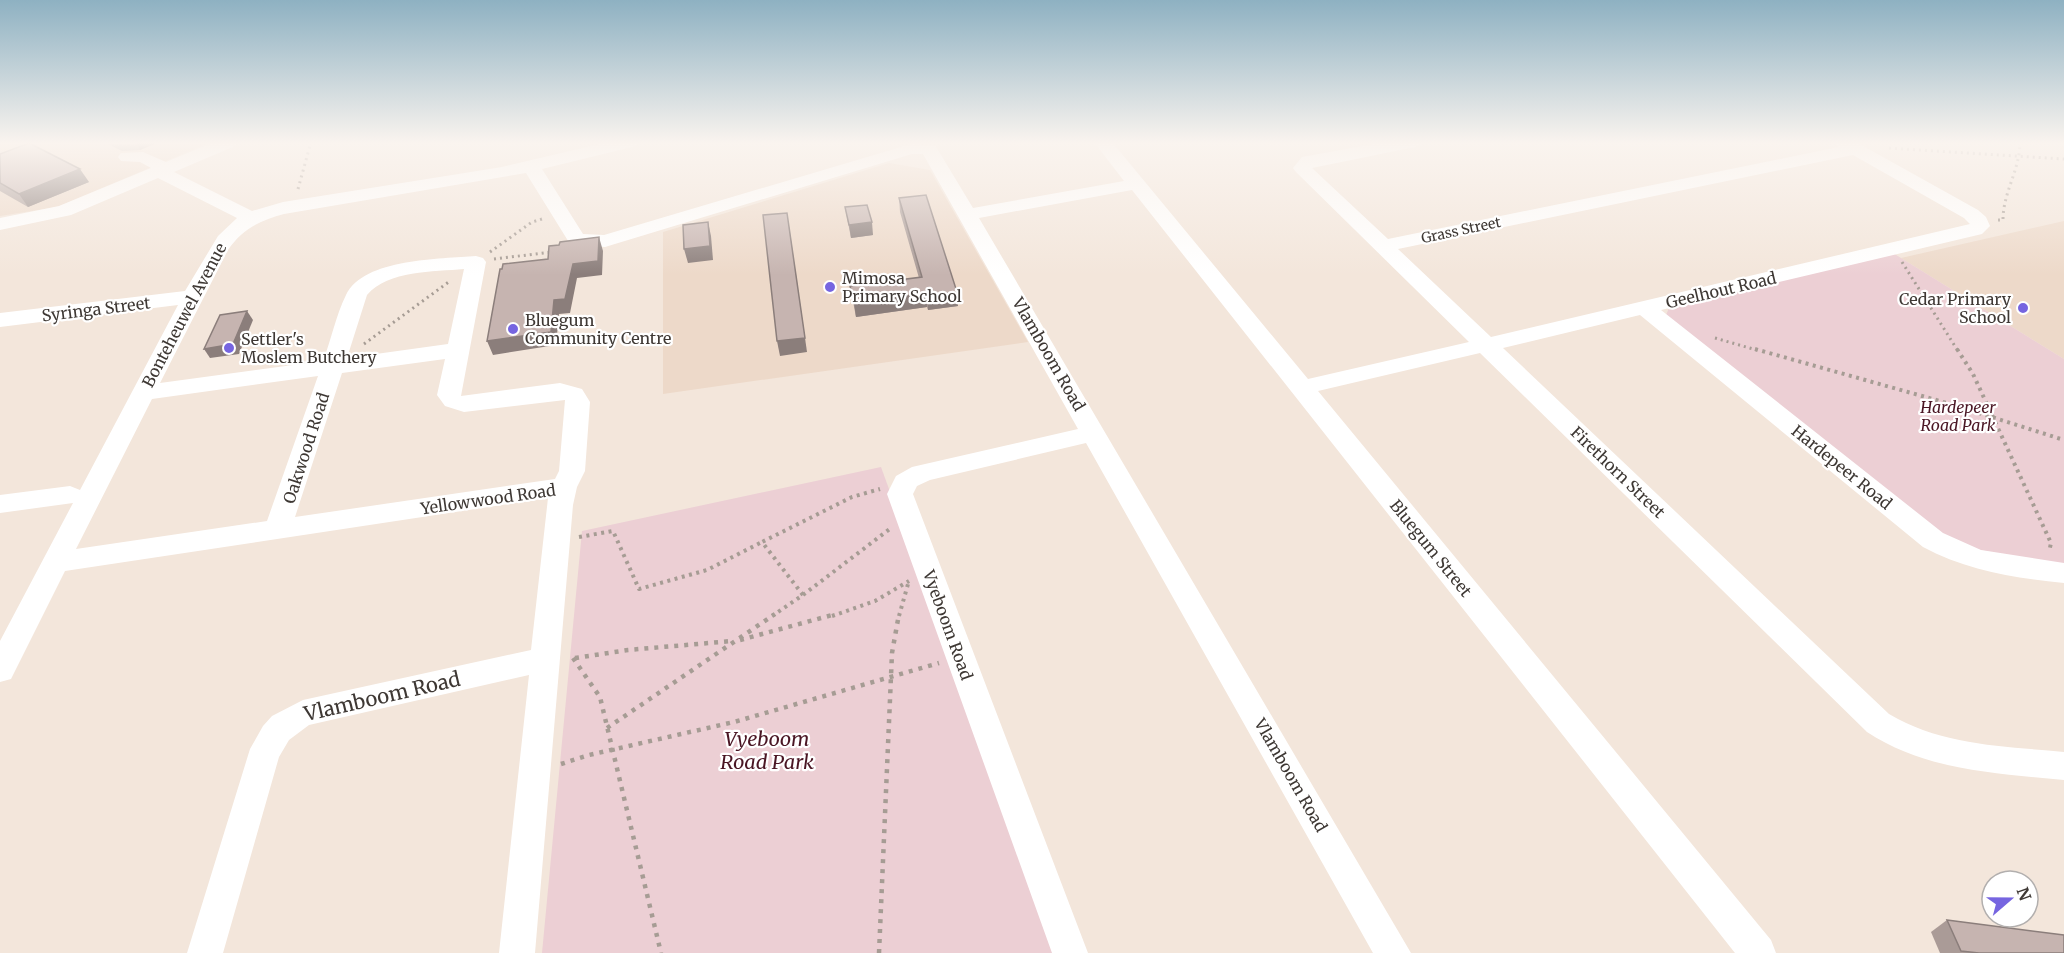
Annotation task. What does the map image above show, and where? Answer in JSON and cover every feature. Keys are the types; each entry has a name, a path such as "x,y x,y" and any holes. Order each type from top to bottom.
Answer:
{"street":[{"path":"0,224 53,215 123,186"},
{"path":"194,186 252,218"},
{"name":"Bonteheuwel Avenue","path":"0,670 192,297 225,238 234,228 252,218 283,208 414,186"},
{"path":"544,186 577,240"},
{"name":"Vlamboom Road","path":"577,240 605,241 790,186"},
{"name":"Vlamboom Road","path":"953,186 1393,953"},
{"path":"969,214 1123,186"},
{"name":"Bluegum Street","path":"1139,186 1758,953"},
{"name":"Firethorn Street","path":"1321,186 1892,734 1932,750 2064,766"},
{"name":"Grass Street","path":"1383,246 1660,186"},
{"path":"1922,186 1971,214 1980,224"},
{"name":"Geelhout Road","path":"1301,388 1975,231 1980,224"},
{"path":"476,262 449,392 450,398 458,403 470,404 560,391 568,392 577,398 573,471 564,488"},
{"name":"Oakwood Road","path":"279,529 362,285 392,273 476,262"},
{"name":"Syringa Street","path":"0,320 192,297"},
{"name":"Hardepeer Road","path":"1645,308 1933,540 1962,556 1994,565 2063,572"},
{"path":"142,393 458,350"},
{"name":"Vyeboom Road","path":"1070,953 960,657 917,571 908,515 900,494 901,487 914,476 1095,433"},
{"name":"Yellowwood Road","path":"56,562 564,488 557,540 555,656 534,771 517,953"},
{"path":"0,504 70,495"},
{"name":"Vlamboom Road","path":"205,953 263,757 271,737 284,723 303,713 555,656"}],"path":[{"path":"296,199 299,186"},
{"path":"1980,224 2003,219 2002,203 2009,186"},
{"path":"333,367 532,222 551,216"},
{"path":"476,262 566,250 577,240"},
{"path":"1891,250 1900,259 1973,374 2051,543 2048,552 2063,572"},
{"path":"1673,330 1714,338 2064,440"},
{"path":"557,540 613,531 639,589 707,570 852,497"},
{"path":"607,728 803,595 908,515"},
{"path":"762,542 803,595"},
{"path":"555,656 734,641 831,616 875,601 917,571"},
{"path":"879,953 891,678 900,608 917,571"},
{"path":"555,656 600,697 661,953"},
{"path":"534,771 612,750 734,722 960,657"}],"shaded area":[{"path":"0,186 106,186 57,207 0,216"},
{"name":"Mimosa Primary School","path":"812,186 939,186 1028,342 663,394 663,232"},
{"name":"Cedar Primary School","path":"2064,221 2064,359 1901,258"}],"green space":[{"name":"Hardepeer Road Park","path":"1893,253 2064,359 2064,567 1956,545 1666,315 1669,308"},
{"name":"Vyeboom Road Park","path":"881,467 1058,953 542,953 582,531"}],"building":[{"path":"6,186 37,186 19,194"},
{"path":"926,195 957,292 927,296 926,293 854,303 850,286 922,277 899,198"},
{"path":"867,205 872,222 849,225 845,207"},
{"path":"787,213 805,338 777,341 763,215"},
{"path":"708,222 710,246 684,249 683,225"},
{"path":"599,237 598,261 573,264 565,299 554,300 551,332 487,341 500,269 503,264 548,259 549,246 559,245 560,242"},
{"path":"247,311 233,344 204,349 220,315"},
{"path":"1947,920 1980,924 1980,929 2017,929 2064,935 2064,953 1961,951"}],"place":[{"name":"Mimosa Primary School","path":"830,287"},
{"name":"Cedar Primary School","path":"2023,308"},
{"name":"Bluegum Community Centre","path":"513,329"},
{"name":"Settler's Moslem Butchery","path":"229,348"}]}
